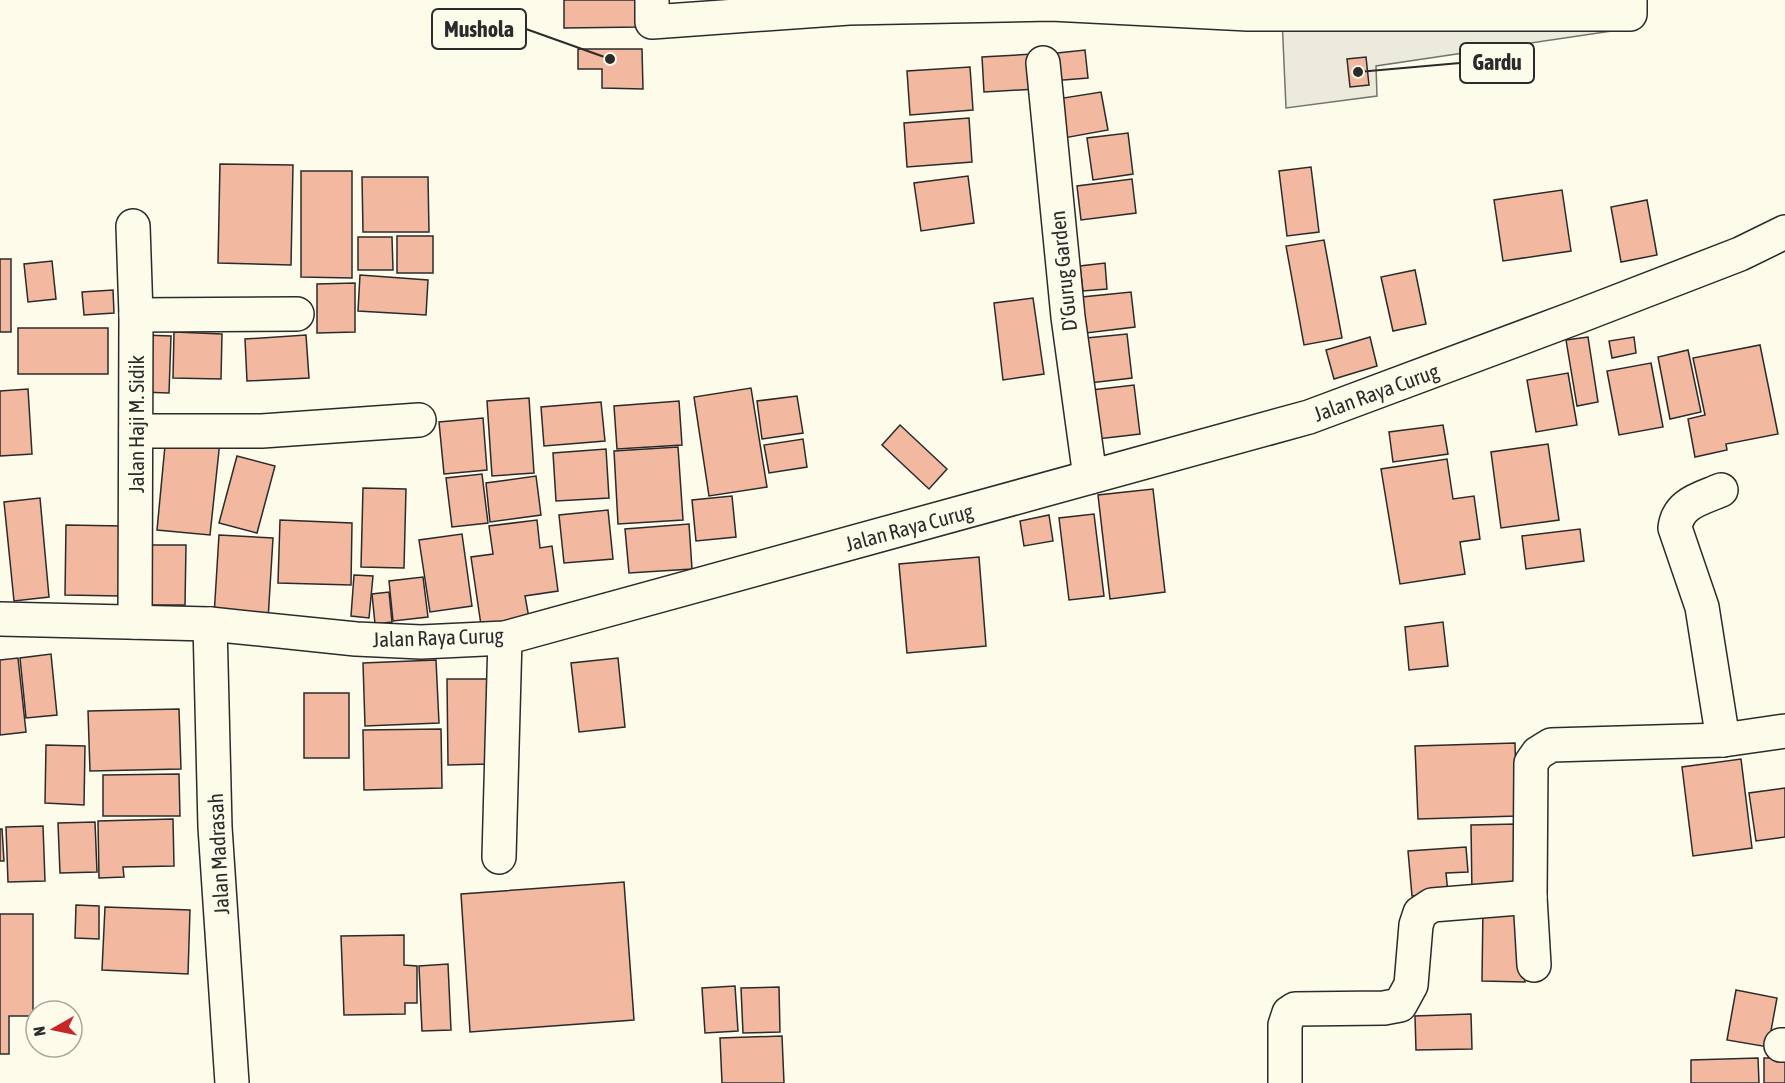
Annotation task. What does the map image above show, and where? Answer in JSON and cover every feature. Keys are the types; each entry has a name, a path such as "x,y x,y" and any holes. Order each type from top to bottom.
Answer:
{"street":[{"path":"652,11 849,4 1051,2 1248,7 1630,7"},
{"name":"D'Gurug Garden","path":"1042,63 1068,317 1090,477"},
{"name":"Jalan Haji M. Sidik","path":"133,226 136,315 135,622"},
{"name":"Jalan Raya Curug","path":"0,619 210,624 356,639 411,642 505,638 1309,417 1740,254 1785,232"},
{"path":"136,315 297,314"},
{"path":"136,431 262,431 419,420"},
{"path":"1721,490 1692,502 1680,511 1675,528 1702,607 1723,740"},
{"name":"Jalan Madrasah","path":"210,624 215,827 232,1083"},
{"path":"499,857 505,638"},
{"path":"1534,965 1530,897 1530,763 1538,753 1551,745 1723,740 1785,731"},
{"path":"1285,1083 1285,1025 1289,1013 1295,1009 1384,1008 1400,1005 1411,985 1416,925 1420,913 1432,905 1530,897"}],"shaded area":[{"path":"1282,18 1632,28 1376,66 1377,96 1286,108"}],"building":[{"path":"564,0 640,0 641,27 564,28"},
{"path":"578,49 642,49 643,89 602,88 602,69 578,69"},
{"path":"1085,50 1088,78 1051,81 1048,54"},
{"path":"1033,54 1036,89 984,92 982,57"},
{"path":"1366,57 1369,85 1350,87 1347,59"},
{"path":"970,67 973,110 910,115 907,71"},
{"path":"1101,92 1108,130 1064,138 1057,99"},
{"path":"969,118 972,162 907,167 904,123"},
{"path":"1128,133 1133,174 1093,180 1087,138"},
{"path":"220,164 293,165 291,265 218,263"},
{"path":"1311,167 1319,232 1287,236 1279,171"},
{"path":"301,171 352,171 352,278 301,277"},
{"path":"968,176 974,223 921,231 914,183"},
{"path":"362,177 428,177 429,232 363,232"},
{"path":"1132,179 1136,213 1081,220 1077,186"},
{"path":"1562,190 1571,251 1503,261 1494,200"},
{"path":"1647,200 1657,255 1621,262 1611,207"},
{"path":"397,236 433,236 433,273 397,273"},
{"path":"358,237 392,237 393,270 358,270"},
{"path":"1324,240 1342,338 1304,345 1286,246"},
{"path":"0,259 11,259 11,332 0,332"},
{"path":"52,261 56,299 28,302 24,264"},
{"path":"1105,263 1107,289 1083,291 1080,266"},
{"path":"1415,270 1426,324 1393,331 1381,277"},
{"path":"360,275 428,280 426,315 358,311"},
{"path":"355,283 355,332 317,333 317,284"},
{"path":"113,290 114,313 84,315 82,292"},
{"path":"1131,292 1135,327 1086,333 1082,297"},
{"path":"1033,298 1044,374 1003,380 994,303"},
{"path":"18,328 108,328 108,374 18,374"},
{"path":"174,332 222,334 221,379 173,378"},
{"path":"1127,334 1132,378 1081,384 1076,339"},
{"path":"142,335 171,336 169,393 141,392"},
{"path":"306,335 309,378 247,381 245,339"},
{"path":"1370,337 1377,366 1334,379 1326,350"},
{"path":"1588,337 1598,402 1577,406 1566,340"},
{"path":"1634,337 1636,353 1612,358 1609,341"},
{"path":"1760,345 1778,434 1726,444 1727,450 1695,457 1688,419 1705,415 1693,358"},
{"path":"1688,350 1701,412 1670,419 1658,357"},
{"path":"1651,363 1663,427 1619,435 1607,371"},
{"path":"1568,373 1577,425 1536,432 1527,380"},
{"path":"1134,385 1140,434 1089,440 1083,391"},
{"path":"751,388 767,487 709,496 694,397"},
{"path":"28,389 32,454 0,456 0,391"},
{"path":"797,396 803,433 762,439 757,401"},
{"path":"529,398 534,473 492,476 487,401"},
{"path":"679,401 682,445 617,449 614,406"},
{"path":"601,402 605,441 544,446 541,407"},
{"path":"483,418 487,470 444,474 439,422"},
{"path":"900,425 947,469 929,489 882,445"},
{"path":"1443,425 1448,454 1393,462 1389,432"},
{"path":"166,435 220,441 210,535 157,530"},
{"path":"803,439 807,467 769,473 764,445"},
{"path":"1548,444 1559,520 1501,528 1491,452"},
{"path":"678,447 683,520 618,524 614,451"},
{"path":"606,449 609,498 556,501 553,453"},
{"path":"237,456 275,466 257,533 219,523"},
{"path":"1447,459 1453,499 1474,496 1480,539 1460,542 1465,574 1400,584 1381,469"},
{"path":"482,474 488,523 452,527 446,478"},
{"path":"536,476 541,515 490,522 486,483"},
{"path":"363,488 406,489 404,568 361,567"},
{"path":"1153,489 1165,592 1110,599 1098,495"},
{"path":"732,496 736,537 696,541 692,500"},
{"path":"40,498 49,597 14,601 4,502"},
{"path":"608,510 613,559 564,563 559,515"},
{"path":"1094,514 1104,596 1069,600 1059,518"},
{"path":"1049,515 1053,541 1024,546 1020,521"},
{"path":"280,520 352,523 351,585 278,583"},
{"path":"537,520 540,548 552,546 558,591 525,596 529,618 481,625 471,557 493,554 489,526"},
{"path":"689,524 692,569 629,573 625,529"},
{"path":"66,525 122,526 121,596 65,595"},
{"path":"1580,529 1584,561 1526,569 1522,536"},
{"path":"462,534 472,606 430,612 419,540"},
{"path":"219,535 273,538 268,620 214,616"},
{"path":"143,545 186,545 185,605 142,605"},
{"path":"979,557 986,646 907,653 899,564"},
{"path":"354,575 373,576 369,618 351,616"},
{"path":"423,577 428,617 393,621 389,581"},
{"path":"389,592 392,622 375,624 372,594"},
{"path":"1443,622 1448,666 1409,670 1405,627"},
{"path":"51,654 57,715 26,718 20,658"},
{"path":"18,658 26,732 0,735 0,660"},
{"path":"618,658 625,727 579,732 571,663"},
{"path":"436,660 439,723 365,726 363,663"},
{"path":"447,679 487,679 489,764 448,765"},
{"path":"304,693 349,693 349,758 304,758"},
{"path":"179,709 181,769 90,771 88,711"},
{"path":"441,729 442,788 364,790 363,730"},
{"path":"1515,743 1517,816 1418,819 1415,746"},
{"path":"46,745 85,746 84,805 45,803"},
{"path":"1741,759 1752,848 1693,856 1682,767"},
{"path":"179,774 180,816 103,816 103,775"},
{"path":"1785,788 1785,837 1756,841 1749,793"},
{"path":"173,819 174,866 123,867 124,877 99,878 98,821"},
{"path":"95,822 97,872 60,873 58,823"},
{"path":"1517,824 1518,895 1472,895 1471,825"},
{"path":"43,826 45,881 8,882 6,827"},
{"path":"0,829 2,829 4,861 0,861"},
{"path":"1466,847 1468,872 1446,873 1448,893 1412,896 1408,851"},
{"path":"624,882 634,1020 470,1032 461,894"},
{"path":"76,905 99,906 99,939 75,938"},
{"path":"105,907 190,910 188,974 102,970"},
{"path":"1483,907 1525,908 1525,982 1482,981"},
{"path":"0,914 33,914 33,999 24,999 24,1016 9,1016 9,1054 0,1054"},
{"path":"404,935 404,965 417,966 417,1003 405,1003 405,1014 344,1015 341,936"},
{"path":"448,964 451,1030 422,1031 419,966"},
{"path":"735,986 738,1031 705,1033 702,988"},
{"path":"779,987 780,1032 743,1033 741,988"},
{"path":"1736,990 1777,998 1768,1047 1727,1040"},
{"path":"1471,1014 1472,1049 1416,1050 1415,1016"},
{"path":"782,1036 784,1083 722,1083 720,1038"},
{"path":"1758,1058 1759,1083 1691,1083 1691,1060"},
{"path":"1764,1058 1785,1058 1785,1083 1764,1083"}],"place":[{"name":"Mushola","path":"610,59"},
{"name":"Gardu","path":"1358,72"}]}
